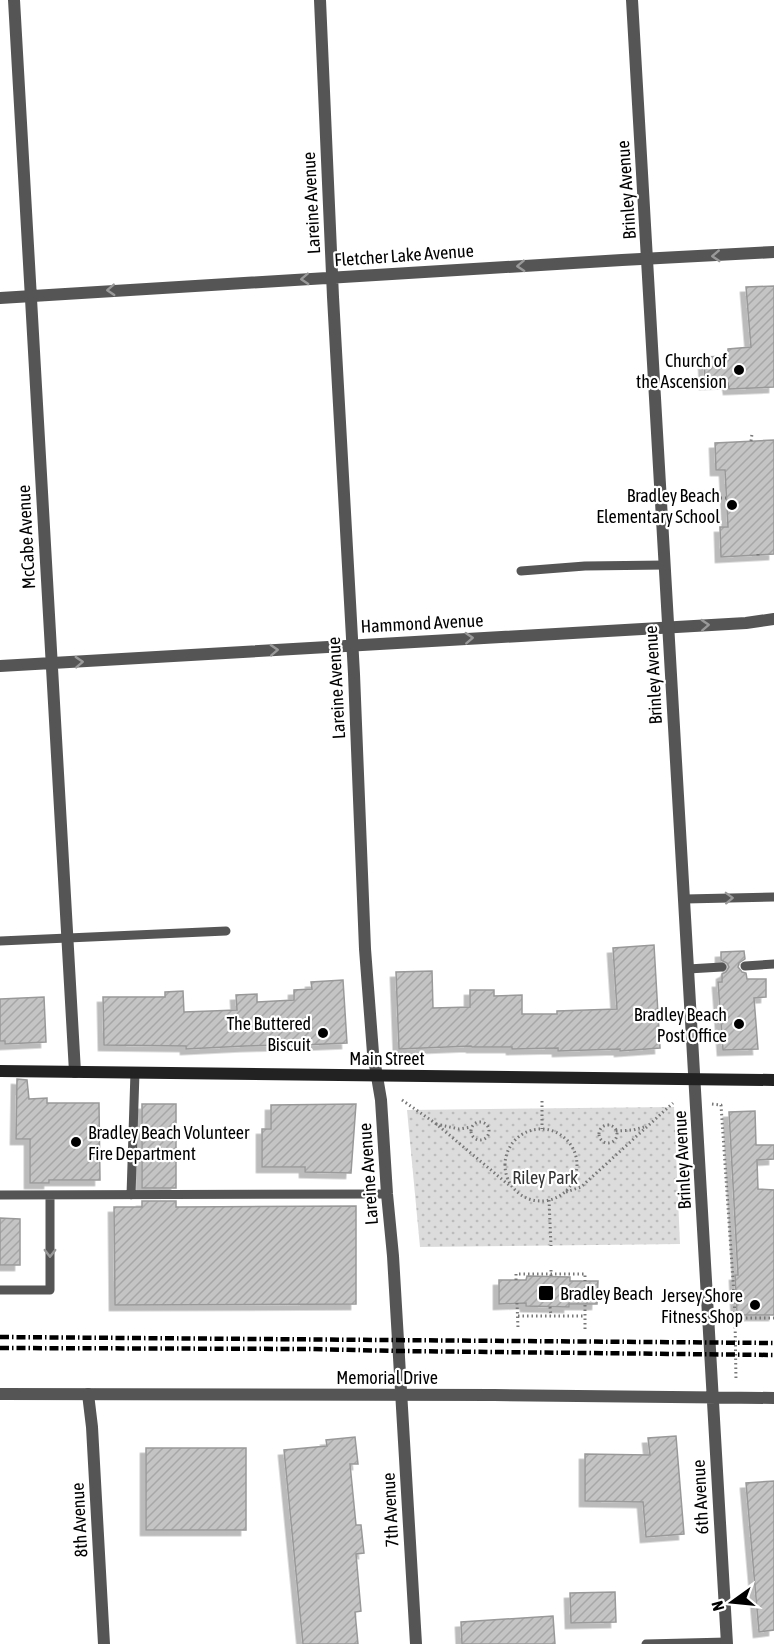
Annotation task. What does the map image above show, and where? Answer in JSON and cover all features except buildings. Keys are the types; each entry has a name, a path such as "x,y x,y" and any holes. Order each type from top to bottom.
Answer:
{"main road":[{"name":"Main Street","path":"0,1071 774,1080"}],"street":[{"name":"McCabe Avenue","path":"14,0 75,1072"},
{"name":"Lareine Avenue","path":"320,0 365,949 373,1053 381,1100 400,1374"},
{"name":"Brinley Avenue","path":"632,0 710,1348"},
{"name":"Fletcher Lake Avenue","path":"0,298 103,290 774,252"},
{"name":"Hammond Avenue","path":"0,666 774,619"},
{"name":"6th Avenue","path":"710,1348 727,1643"},
{"name":"7th Avenue","path":"400,1374 416,1644"},
{"name":"Memorial Drive","path":"0,1394 774,1398"},
{"name":"8th Avenue","path":"88,1394 93,1438 104,1644"}],"lane":[{"path":"521,571 585,566 665,565"},
{"path":"684,899 774,897"},
{"path":"0,941 226,931"},
{"path":"745,966 774,964"},
{"path":"688,969 722,967"},
{"path":"131,1195 135,1072"},
{"path":"0,1195 387,1194"},
{"path":"0,1290 50,1290 50,1195"},
{"path":"646,1644 727,1643"}],"path":[{"path":"751,441 752,434"},
{"path":"716,498 726,498"},
{"path":"402,1100 435,1123 521,1195 540,1202 580,1187 673,1103"},
{"path":"542,1101 542,1129"},
{"path":"712,1104 721,1106 735,1295 736,1381"},
{"path":"435,1123 459,1129 472,1127 478,1122 484,1123 489,1130 488,1136 480,1140 475,1138 471,1133 472,1127"},
{"path":"616,1131 616,1137 609,1143 603,1142 599,1137 599,1131 604,1125 610,1125 616,1131 646,1127"},
{"path":"513,1189 504,1167 511,1144 519,1135 530,1130 542,1129 554,1131 565,1138 576,1159 576,1172 572,1183 564,1193"},
{"path":"549,1200 551,1246"},
{"path":"516,1280 516,1274 585,1274 585,1281"},
{"path":"517,1303 518,1328"},
{"path":"585,1304 585,1329"},
{"path":"550,1307 551,1316"},
{"path":"518,1316 585,1316"},
{"path":"735,1318 774,1318"}],"green space":[{"name":"Riley Park","path":"674,1107 680,1244 420,1247 407,1110"}],"railway":[{"path":"0,1337 774,1343"},
{"path":"0,1348 310,1349 774,1355"}],"place":[{"name":"Church of the Ascension","path":"739,370"},
{"name":"Bradley Beach Elementary School","path":"732,505"},
{"name":"Bradley Beach Post Office","path":"739,1024"},
{"name":"The Buttered Biscuit","path":"323,1033"},
{"name":"Bradley Beach Volunteer Fire Department","path":"76,1142"},
{"name":"Bradley Beach","path":"546,1293"},
{"name":"Jersey Shore Fitness Shop","path":"755,1305"}]}
